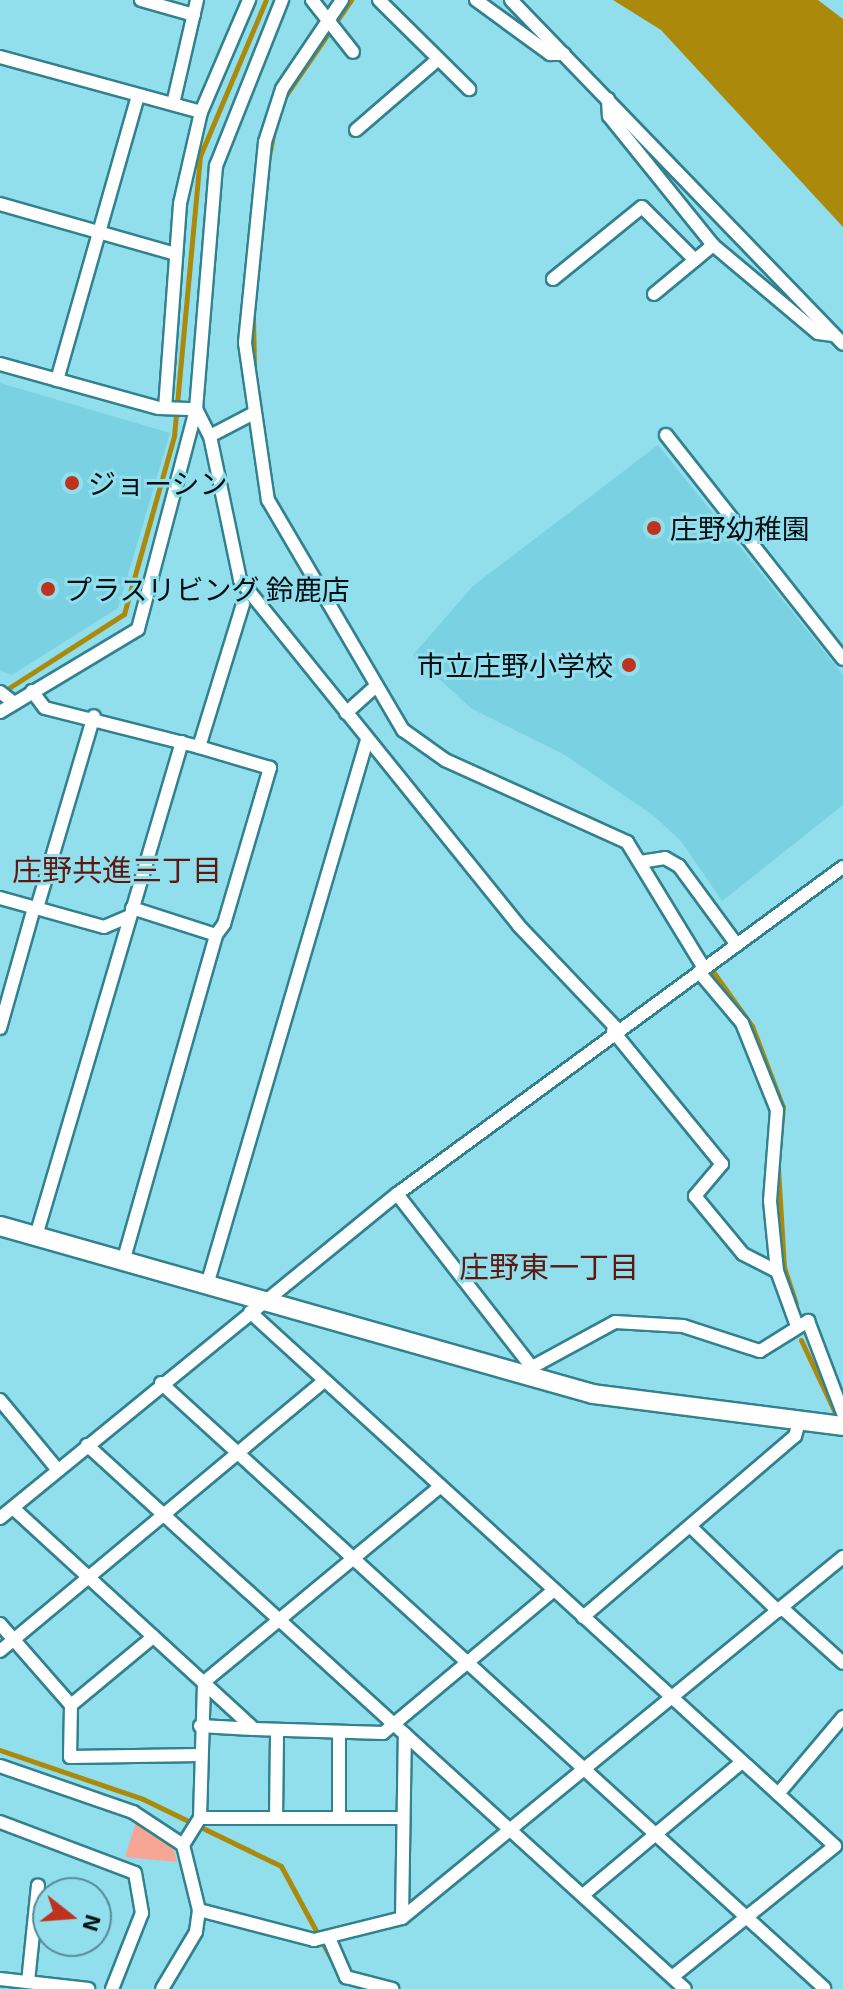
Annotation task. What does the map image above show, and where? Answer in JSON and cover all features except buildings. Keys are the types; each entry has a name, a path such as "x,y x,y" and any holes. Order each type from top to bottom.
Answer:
{"street":[{"path":"141,0 194,15"},
{"path":"173,104 197,0"},
{"path":"165,407 176,254 201,112 249,0"},
{"path":"0,712 138,629 194,408 216,166 282,0"},
{"path":"312,0 353,52"},
{"path":"342,0 282,89 265,142 245,343 252,414 268,500 376,686 415,742 627,842 742,1023 777,1110 770,1176 777,1271 843,1413"},
{"path":"379,0 469,89"},
{"path":"476,0 550,54 564,54"},
{"path":"511,0 838,340"},
{"path":"0,57 201,112"},
{"path":"356,130 437,60"},
{"path":"57,380 138,95"},
{"path":"608,99 609,116 713,245 818,333 838,340"},
{"path":"0,204 176,254"},
{"path":"553,279 642,207 695,260"},
{"path":"654,294 713,245"},
{"path":"0,364 165,407 194,408"},
{"path":"194,408 210,436 240,580 519,926 615,1030 722,1164 695,1196 743,1254 777,1271"},
{"path":"210,436 252,414"},
{"path":"666,435 843,659"},
{"path":"199,747 243,604"},
{"path":"346,713 376,686"},
{"path":"32,691 45,708 94,716 270,768 216,935 123,1262"},
{"path":"0,692 13,702"},
{"path":"0,1028 94,716"},
{"path":"207,1285 367,740"},
{"path":"36,1236 182,742"},
{"path":"640,862 656,857 679,866 737,945"},
{"path":"0,1518 161,1383 397,1194 615,1030 843,867"},
{"path":"0,898 104,927 131,912 216,935"},
{"path":"397,1194 534,1371"},
{"path":"0,1226 207,1285 257,1306 534,1371 660,1407 834,1426"},
{"path":"257,1306 324,1381 839,1850 745,1917 672,1977"},
{"path":"534,1371 615,1322 683,1326 760,1351 802,1324"},
{"path":"0,1651 324,1381"},
{"path":"161,1383 824,1988"},
{"path":"0,1400 57,1469"},
{"path":"583,1617 795,1436 799,1423"},
{"path":"87,1445 685,1989"},
{"path":"162,1989 196,1932 199,1910 186,1843 198,1821 204,1682 440,1487"},
{"path":"13,1508 254,1729"},
{"path":"691,1527 780,1610 843,1663"},
{"path":"199,1910 314,1940 402,1918 587,1773 843,1557"},
{"path":"200,1726 383,1733 400,1730 468,1663 554,1590"},
{"path":"0,1624 71,1705 70,1757 200,1755"},
{"path":"71,1705 153,1637"},
{"path":"778,1794 843,1717"},
{"path":"276,1818 277,1730"},
{"path":"400,1730 402,1918"},
{"path":"339,1732 339,1818"},
{"path":"583,1895 742,1762"},
{"path":"0,1766 133,1812 186,1843"},
{"path":"198,1821 403,1818"},
{"path":"0,1822 135,1873 142,1913 112,1989"},
{"path":"329,1938 346,1977 392,1989"},
{"path":"28,1982 32,1944"},
{"path":"0,1979 88,1989"}],"shaded area":[{"path":"613,0 818,0 843,19 843,227 661,30"},
{"path":"0,383 170,433 118,608 12,675 0,671"},
{"name":"市立庄野小学校","path":"658,445 843,675 843,805 722,901 681,841 654,816 565,755 472,709 413,655 473,586"},
{"path":"136,1822 173,1846 177,1862 125,1857"}],"waterway":[{"path":"1,693 124,614 174,436 200,156 266,0"},
{"path":"286,95 351,0"},
{"path":"269,156 273,135"},
{"path":"253,318 254,367"},
{"path":"583,815 631,838 662,889"},
{"path":"709,966 752,1026 783,1107 779,1151"},
{"path":"778,1169 784,1267 796,1303"},
{"path":"801,1340 838,1419"},
{"path":"0,1750 143,1799 281,1866 335,1966"},
{"path":"341,1979 366,1989"}],"place":[{"name":"ジョーシン","path":"72,483"},
{"name":"庄野幼稚園","path":"654,528"},
{"name":"プラスリビング 鈴鹿店","path":"48,589"},
{"name":"市立庄野小学校","path":"629,665"}],"district":[{"name":"庄野共進三丁目","path":"117,869"},
{"name":"庄野東一丁目","path":"549,1266"}]}
